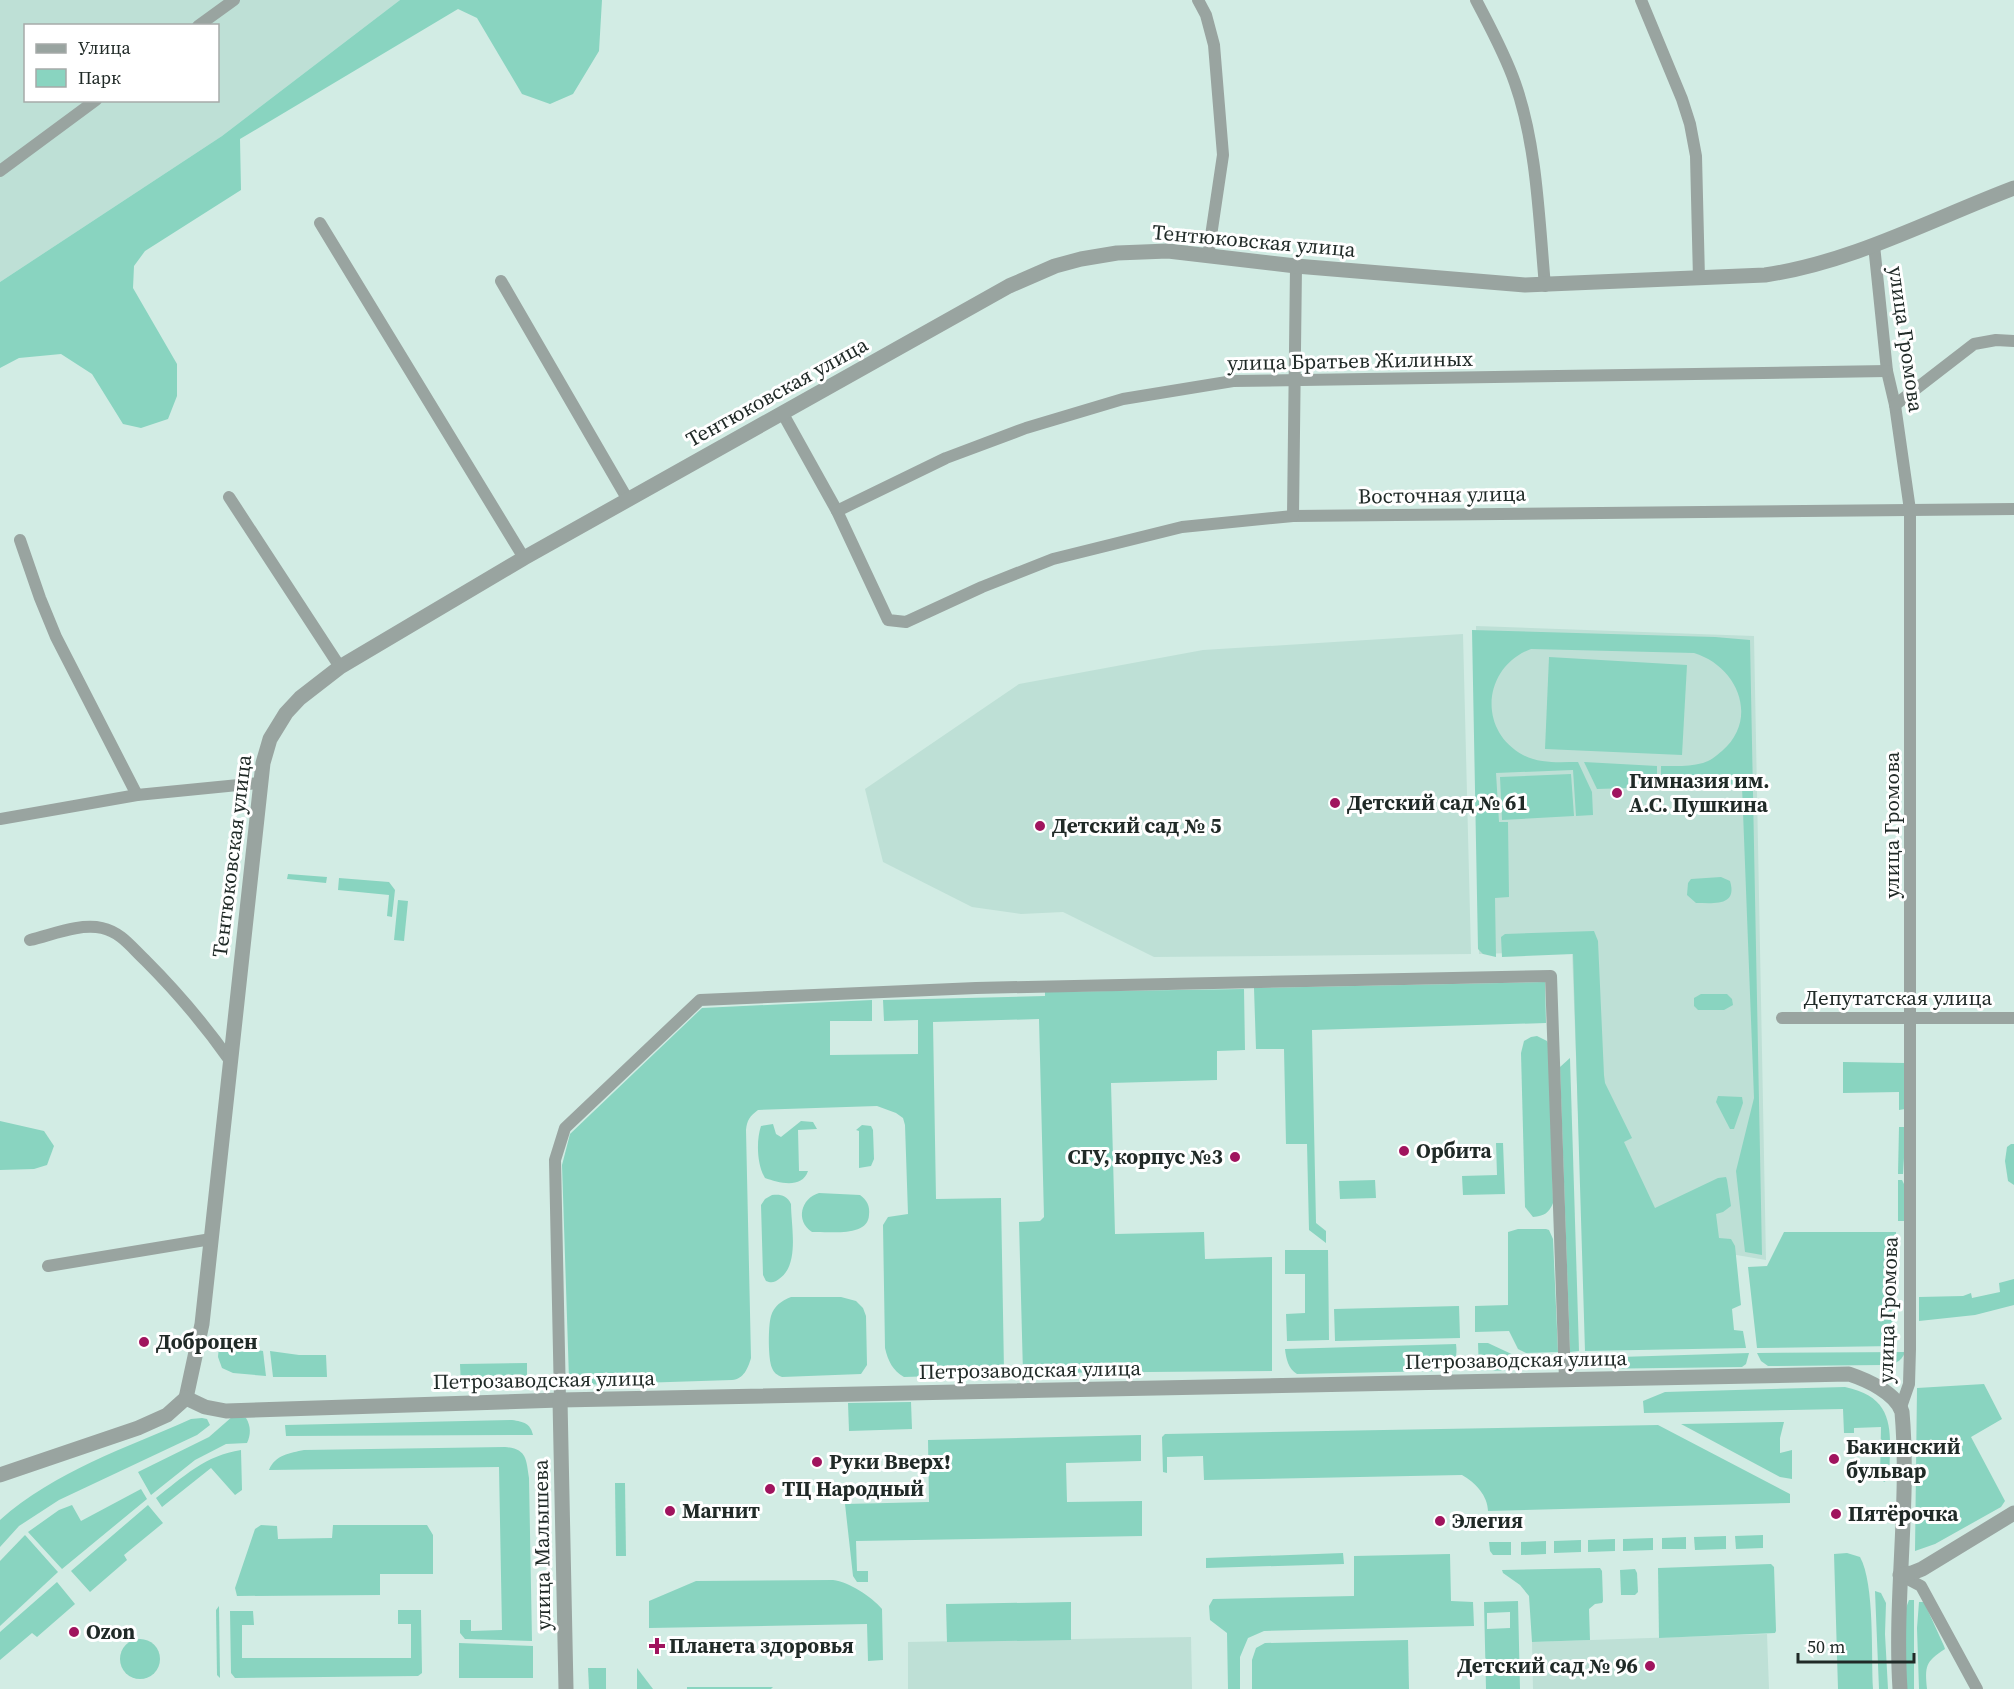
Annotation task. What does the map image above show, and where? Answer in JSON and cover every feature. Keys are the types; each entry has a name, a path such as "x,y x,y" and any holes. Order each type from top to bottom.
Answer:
{"street":[{"path":"201,24 234,0"},
{"path":"1198,0 1206,15 1214,45 1222,155 1208,256"},
{"path":"1476,0 1499,45 1515,84 1526,127 1536,184 1545,286"},
{"path":"1641,0 1682,99 1692,135 1696,156 1699,279"},
{"path":"0,171 93,102"},
{"name":"Тентюковская улица","path":"186,1398 202,1324 259,783 268,744 286,713 300,698 340,667 524,558 1009,286 1055,266 1117,253 1168,251 1296,266 1545,286 1766,275 1821,264 2014,188"},
{"path":"320,223 524,558"},
{"name":"улица Громова","path":"1874,245 1887,371 1895,405 1910,510 1912,1018 1910,1349 1909,1384 1901,1407"},
{"path":"1293,516 1296,266"},
{"path":"501,281 628,500"},
{"path":"1895,405 1974,344 1996,340 2014,341"},
{"name":"улица Братьев Жилиных","path":"837,511 946,458 1026,428 1123,399 1233,381 1887,371"},
{"path":"783,414 837,511"},
{"path":"229,497 340,667"},
{"name":"Восточная улица","path":"837,511 888,620 906,622 1053,559 1182,527 1293,516 2014,509"},
{"path":"20,540 56,637 137,795"},
{"path":"0,819 137,795 259,783"},
{"path":"30,940 85,927 102,928 118,933 174,989 206,1027 231,1062"},
{"path":"560,1400 555,1160 565,1128 700,1000 976,987 1551,976 1565,1380"},
{"name":"Депутатская улица","path":"1782,1018 2014,1018"},
{"path":"48,1266 211,1239"},
{"name":"Петрозаводская улица","path":"186,1398 205,1407 226,1411 560,1400 1849,1374 1874,1385 1901,1407"},
{"path":"0,1475 138,1428 167,1415 186,1398"},
{"name":"улица Малышева","path":"560,1400 566,1689"},
{"path":"1900,1689 1897,1646 1904,1489 1904,1431 1901,1407"},
{"path":"1900,1575 1922,1569 2014,1513"},
{"path":"1900,1575 1921,1586 1977,1689"}],"shaded area":[{"path":"0,0 400,0 222,136 0,282"},
{"name":"Гимназия им. А.С. Пушкина","path":"1476,626 1754,636 1766,1260 1606,1233 1579,1138 1572,951 1479,954"},
{"path":"1463,634 1471,954 1154,957 1063,912 1021,914 972,907 883,862 865,789 1019,684 1203,650"},
{"name":"Детский сад № 96","path":"1767,1634 1769,1689 1533,1689 1532,1642"},
{"path":"1191,1637 1192,1689 908,1689 908,1642"}],"green space":[{"path":"400,0 602,0 599,51 573,94 550,104 522,94 477,18 458,9 240,139 241,190 145,251 134,266 133,288 177,364 177,396 168,419 141,428 123,424 92,374 61,354 19,358 0,368 0,282 222,136"},
{"path":"1472,630 1750,640 1762,1255 1745,1252 1736,1171 1754,1098 1742,786 1741,784 1661,786 1661,766 1687,766 1706,762 1722,751 1733,738 1740,724 1741,709 1732,681 1722,669 1694,653 1531,649 1515,658 1503,670 1495,684 1492,699 1493,715 1498,730 1508,744 1530,758 1550,762 1578,762 1592,792 1593,815 1576,816 1573,770 1496,773 1499,822 1508,822 1509,897 1495,898 1496,957 1483,954 1478,949"},
{"path":"1549,657 1687,665 1682,755 1545,749"},
{"path":"1584,762 1657,766 1657,787 1597,789"},
{"path":"1571,774 1574,816 1502,820 1500,777"},
{"path":"288,874 327,877 326,883 287,879"},
{"path":"1721,877 1730,881 1732,889 1727,899 1722,902 1696,903 1687,895 1688,883 1691,879"},
{"path":"339,878 389,882 395,890 392,917 387,916 389,895 338,890"},
{"path":"398,900 408,901 404,941 394,940"},
{"path":"1594,931 1598,941 1605,1083 1632,1138 1624,1142 1655,1208 1718,1178 1726,1177 1731,1206 1716,1214 1719,1238 1731,1239 1735,1246 1741,1305 1732,1309 1734,1330 1743,1331 1746,1348 1585,1351 1573,954 1502,957 1501,937 1505,934"},
{"path":"1545,982 1546,1023 1312,1030 1316,1223 1326,1231 1326,1243 1309,1230 1307,1144 1286,1144 1284,1049 1256,1049 1254,988"},
{"path":"1244,989 1245,1050 1217,1051 1217,1080 1111,1083 1115,1234 1204,1232 1205,1259 1272,1257 1272,1371 1023,1373 1019,1222 1040,1221 1044,1217 1039,1019 933,1022 936,1199 1001,1198 1004,1371 1002,1374 904,1377 894,1369 889,1361 885,1348 883,1225 888,1217 908,1214 905,1125 903,1118 896,1113 877,1106 758,1110 748,1121 746,1130 751,1358 742,1375 732,1380 577,1385 569,1379 562,1165 570,1134 702,1008 872,1000 872,1021 830,1021 830,1055 918,1054 918,1020 884,1021 883,1000 1045,996 1045,992"},
{"path":"1701,994 1727,994 1732,999 1733,1005 1724,1010 1698,1010 1694,1006 1694,998"},
{"path":"1537,1036 1547,1041 1549,1045 1553,1203 1546,1213 1533,1217 1525,1207 1521,1053 1524,1041"},
{"path":"1570,1058 1579,1351 1570,1352 1560,1067"},
{"path":"1843,1062 1905,1063 1905,1109 1899,1110 1899,1092 1843,1093"},
{"path":"1718,1096 1742,1097 1743,1103 1734,1129 1730,1129 1716,1102"},
{"path":"0,1121 44,1131 54,1146 47,1165 34,1169 0,1170"},
{"path":"801,1121 813,1122 817,1129 798,1130 799,1171 808,1171 805,1177 789,1183 765,1178 758,1153 761,1126 773,1124 776,1134 781,1137"},
{"path":"862,1125 871,1126 873,1130 874,1159 871,1166 859,1168 859,1131 856,1130"},
{"path":"1899,1127 1906,1127 1903,1174 1898,1174"},
{"path":"1496,1143 1503,1143 1505,1194 1463,1195 1462,1176 1497,1175"},
{"path":"2014,1144 2014,1185 2008,1181 2005,1161 2007,1147"},
{"path":"1375,1180 1376,1198 1340,1199 1339,1181"},
{"path":"1898,1180 1902,1180 1904,1184 1904,1221 1898,1221"},
{"path":"819,1193 860,1195 868,1206 867,1222 862,1227 846,1232 812,1232 803,1222 802,1210 808,1200"},
{"path":"772,1195 783,1196 791,1204 793,1244 786,1273 774,1282 766,1281 763,1275 761,1205"},
{"path":"1518,1229 1549,1230 1553,1239 1558,1352 1526,1353 1518,1349 1509,1331 1475,1332 1475,1306 1508,1305 1508,1232"},
{"path":"1784,1232 1896,1232 1895,1346 1757,1348 1748,1267 1767,1266"},
{"path":"1285,1250 1328,1250 1329,1340 1287,1341 1286,1314 1305,1313 1305,1274 1285,1274"},
{"path":"2014,1279 2014,1305 1975,1315 1919,1321 1919,1297 1963,1296 1971,1293 1972,1298 2000,1292 1999,1283"},
{"path":"791,1297 841,1297 856,1301 863,1308 866,1316 867,1365 861,1374 782,1377 775,1373 769,1350 771,1316 778,1304"},
{"path":"1459,1306 1460,1338 1335,1341 1334,1309"},
{"path":"1478,1343 1488,1343 1520,1358 1521,1370 1479,1371"},
{"path":"219,1344 263,1351 266,1376 233,1373 222,1368 218,1357"},
{"path":"1456,1344 1454,1361 1440,1371 1297,1374 1287,1360 1285,1349"},
{"path":"270,1351 299,1355 326,1355 327,1377 273,1377"},
{"path":"1905,1352 1899,1361 1886,1365 1768,1366 1761,1361 1757,1353"},
{"path":"1749,1353 1746,1364 1742,1367 1587,1369 1587,1358"},
{"path":"527,1363 527,1387 461,1387 460,1364"},
{"path":"1984,1384 2002,1419 1971,1437 2005,1501 2001,1507 1935,1544 1915,1551 1917,1388"},
{"path":"1845,1387 1862,1392 1875,1400 1888,1421 1889,1479 1884,1482 1880,1477 1881,1427 1854,1428 1854,1433 1844,1433 1843,1409 1644,1413 1643,1401 1665,1392"},
{"path":"911,1402 912,1429 849,1431 848,1403"},
{"path":"233,1416 246,1418 248,1421 250,1430 247,1443 226,1444 195,1460 151,1495 138,1472 209,1437"},
{"path":"191,1419 207,1419 210,1425 197,1435 59,1500 19,1526 0,1547 0,1520 44,1488 92,1462"},
{"path":"512,1420 526,1424 533,1435 286,1436 285,1425"},
{"path":"1784,1422 1780,1438 1780,1453 1792,1450 1792,1479 1780,1477 1681,1424"},
{"path":"1658,1425 1790,1494 1790,1503 1488,1511 1486,1500 1480,1490 1462,1475 1204,1480 1203,1456 1167,1457 1167,1473 1163,1472 1162,1437 1165,1434"},
{"path":"1141,1435 1141,1461 1066,1463 1067,1502 1142,1501 1142,1536 856,1541 857,1571 868,1571 868,1582 857,1582 853,1576 845,1504 929,1502 928,1440"},
{"path":"505,1447 518,1450 524,1456 529,1478 532,1641 465,1639 460,1633 460,1620 471,1620 471,1631 502,1630 499,1467 269,1470 279,1458 304,1450"},
{"path":"241,1450 242,1490 235,1495 211,1468 162,1507 156,1498 206,1462"},
{"path":"615,1483 625,1483 626,1556 616,1556"},
{"path":"141,1489 147,1499 62,1569 28,1532 59,1510 72,1505 81,1521"},
{"path":"148,1505 163,1523 124,1555 127,1560 90,1592 71,1571"},
{"path":"261,1525 277,1526 278,1539 332,1538 333,1525 427,1525 433,1535 433,1574 380,1574 380,1595 237,1596 235,1588 255,1529"},
{"path":"25,1535 58,1572 0,1626 0,1561"},
{"path":"1763,1535 1763,1548 1736,1549 1735,1536"},
{"path":"1726,1536 1726,1549 1695,1550 1694,1537"},
{"path":"1686,1537 1686,1549 1662,1549 1662,1538"},
{"path":"1653,1538 1653,1550 1623,1551 1623,1539"},
{"path":"1615,1539 1615,1551 1588,1552 1588,1540"},
{"path":"1581,1540 1581,1552 1554,1553 1554,1541"},
{"path":"1546,1541 1546,1554 1521,1555 1521,1542"},
{"path":"1489,1542 1511,1542 1511,1555 1493,1555"},
{"path":"1343,1553 1344,1564 1206,1568 1206,1558"},
{"path":"1847,1553 1860,1557 1868,1584 1873,1689 1838,1689 1834,1554"},
{"path":"1450,1554 1451,1601 1473,1602 1474,1626 1264,1631 1248,1638 1240,1657 1240,1689 1228,1689 1227,1633 1210,1620 1209,1606 1213,1599 1354,1596 1354,1556"},
{"path":"1771,1564 1774,1567 1775,1633 1659,1638 1658,1568"},
{"path":"1600,1568 1603,1601 1589,1609 1590,1640 1532,1642 1529,1596 1502,1570"},
{"path":"1635,1569 1638,1592 1635,1595 1621,1595 1620,1570"},
{"path":"833,1580 859,1590 882,1609 883,1660 868,1661 867,1624 649,1628 649,1601 696,1581"},
{"path":"57,1582 75,1604 37,1637 32,1633 0,1660 0,1632"},
{"path":"1875,1591 1881,1593 1886,1603 1888,1689 1879,1689"},
{"path":"1909,1600 1914,1600 1914,1689 1906,1689 1906,1608"},
{"path":"1518,1601 1520,1689 1486,1689 1484,1602","holes":["1510,1612 1510,1628 1487,1629 1487,1613"]},
{"path":"1071,1602 1071,1640 947,1642 946,1604"},
{"path":"1919,1602 1924,1602 1945,1649 1928,1665 1927,1689 1919,1689 1917,1628"},
{"path":"219,1606 220,1678 217,1675 216,1610"},
{"path":"398,1610 421,1610 422,1673 418,1676 235,1678 231,1673 230,1611 253,1611 254,1625 242,1625 242,1658 411,1658 411,1624 398,1624"},
{"path":"140,1639 148,1640 154,1645 159,1651 159,1667 154,1673 148,1678 140,1679 132,1678 126,1673 121,1667 120,1659 121,1651 126,1645 132,1640"},
{"path":"1408,1640 1409,1689 1252,1689 1252,1660 1256,1648 1265,1643"},
{"path":"459,1643 533,1646 533,1678 459,1678"},
{"path":"588,1668 606,1668 606,1689 589,1689"},
{"path":"637,1668 653,1689 637,1689"},
{"path":"687,1687 773,1687 771,1689 687,1689"}],"place":[{"name":"Гимназия им. А.С. Пушкина","path":"1617,793"},
{"name":"Детский сад № 61","path":"1335,803"},
{"name":"Детский сад № 5","path":"1040,826"},
{"name":"Орбита","path":"1404,1151"},
{"name":"СГУ, корпус №3","path":"1235,1157"},
{"name":"Доброцен","path":"144,1342"},
{"name":"Бакинский бульвар","path":"1834,1459"},
{"name":"Руки Вверх!","path":"817,1462"},
{"name":"ТЦ Народный","path":"770,1489"},
{"name":"Магнит","path":"670,1511"},
{"name":"Пятёрочка","path":"1836,1514"},
{"name":"Элегия","path":"1440,1521"},
{"name":"Ozon","path":"74,1632"},
{"name":"Планета здоровья","path":"657,1646"},
{"name":"Детский сад № 96","path":"1650,1666"}]}
